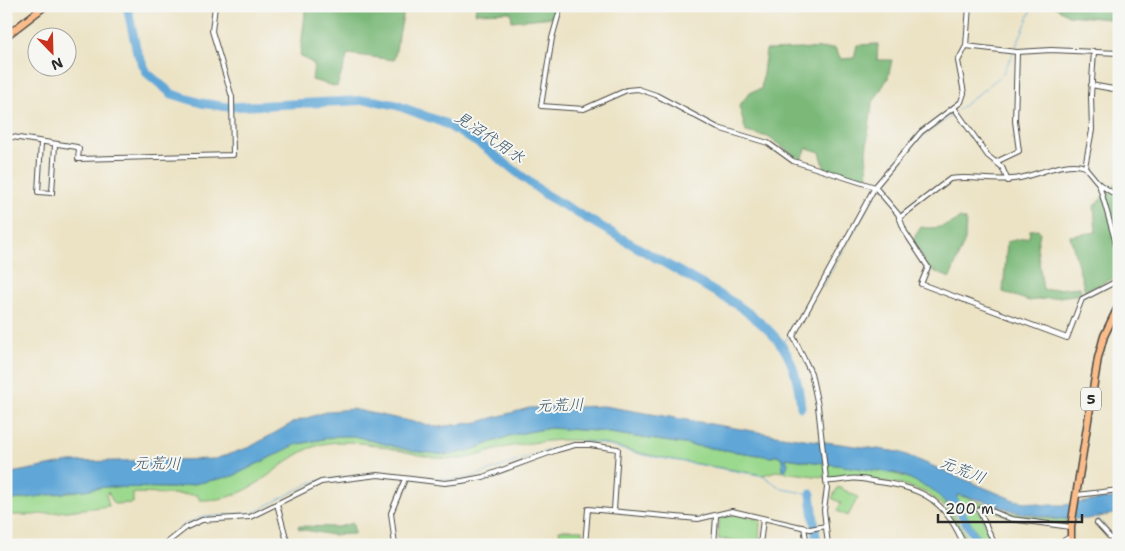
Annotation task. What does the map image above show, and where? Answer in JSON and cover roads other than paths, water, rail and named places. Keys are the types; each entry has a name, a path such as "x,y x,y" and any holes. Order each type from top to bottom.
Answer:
{"main road":[{"path":"6,36 45,6"},
{"name":"5","path":"1071,545 1071,526 1098,358 1104,336 1119,304"}],"street":[{"path":"6,136 41,143 77,147 79,149 78,159 233,155 232,102 212,31 215,6"},
{"path":"561,6 552,38 541,106 584,109 627,90 644,90 718,128 768,143 792,161 874,187 886,198 899,218 905,232 928,266 921,284 1068,338 1082,299 1119,280"},
{"path":"828,545 824,510 826,480 820,426 811,373 793,336 874,187 921,132 955,109 961,102 964,93 958,64 966,46 968,6"},
{"path":"966,46 1017,52 1051,50 1119,53"},
{"path":"1085,167 1092,130 1094,51"},
{"path":"996,162 1019,151 1015,121 1017,52"},
{"path":"1092,85 1119,90"},
{"path":"955,109 988,156 1002,167 1008,180"},
{"path":"41,143 38,192 52,192 55,145"},
{"path":"899,218 950,178 1008,180 1065,167 1085,167"},
{"path":"1085,167 1099,184 1119,197"},
{"path":"1099,184 1115,240 1119,268"},
{"path":"164,545 187,527 202,520 250,517 321,482 378,475 445,483 462,481 483,477 575,445 603,446 618,450 614,510"},
{"path":"826,480 836,482 849,478 900,485 927,495 944,509 954,522 964,545"},
{"path":"395,545 391,513 405,479"},
{"path":"1077,496 1119,490"},
{"path":"277,504 288,545"},
{"path":"995,545 979,510 982,507 1011,519 1071,526"},
{"path":"585,545 588,509 698,519 732,511 810,529 826,526"},
{"path":"714,545 716,516"},
{"path":"760,545 763,519"},
{"path":"1097,522 1117,545"},
{"path":"804,527 807,545"},
{"path":"1056,545 1070,537"}],"water":[{"name":"元荒川","path":"604,406 782,436 899,452 1014,500 1045,505 1064,505 1119,497 1119,513 1087,519 1057,519 1013,511 981,500 958,495 947,504 933,490 900,474 786,458 788,464 786,470 783,470 782,458 777,455 772,457 596,431 550,428 512,435 468,451 448,455 412,451 354,436 337,436 295,445 233,476 174,488 105,487 6,501 6,474 69,462 215,459 250,447 294,422 329,411 352,409 438,427 478,422 529,408"}],"waterway":[{"name":"見沼代用水","path":"127,6 137,52 147,73 172,94 201,103 228,107 371,100 396,105 444,123 483,146 546,195 736,304 764,325 783,347 790,359 799,389 801,407"},
{"path":"1015,49 1033,6"},
{"path":"958,110 1002,75 1013,53"},
{"path":"916,141 955,113"},
{"path":"879,188 896,165"},
{"path":"823,286 877,191"},
{"name":"見沼代用水","path":"546,195 736,304 764,325 783,347 790,359 799,389 801,407"},
{"path":"781,343 791,336"},
{"path":"161,545 184,525 203,517 253,513 312,482 375,473 450,480 472,477 546,451 583,442 598,443 644,455 764,476 782,489 811,494"},
{"path":"948,491 979,545"},
{"name":"見沼代用水","path":"811,494 817,545"},
{"path":"1097,517 1119,543"}]}
